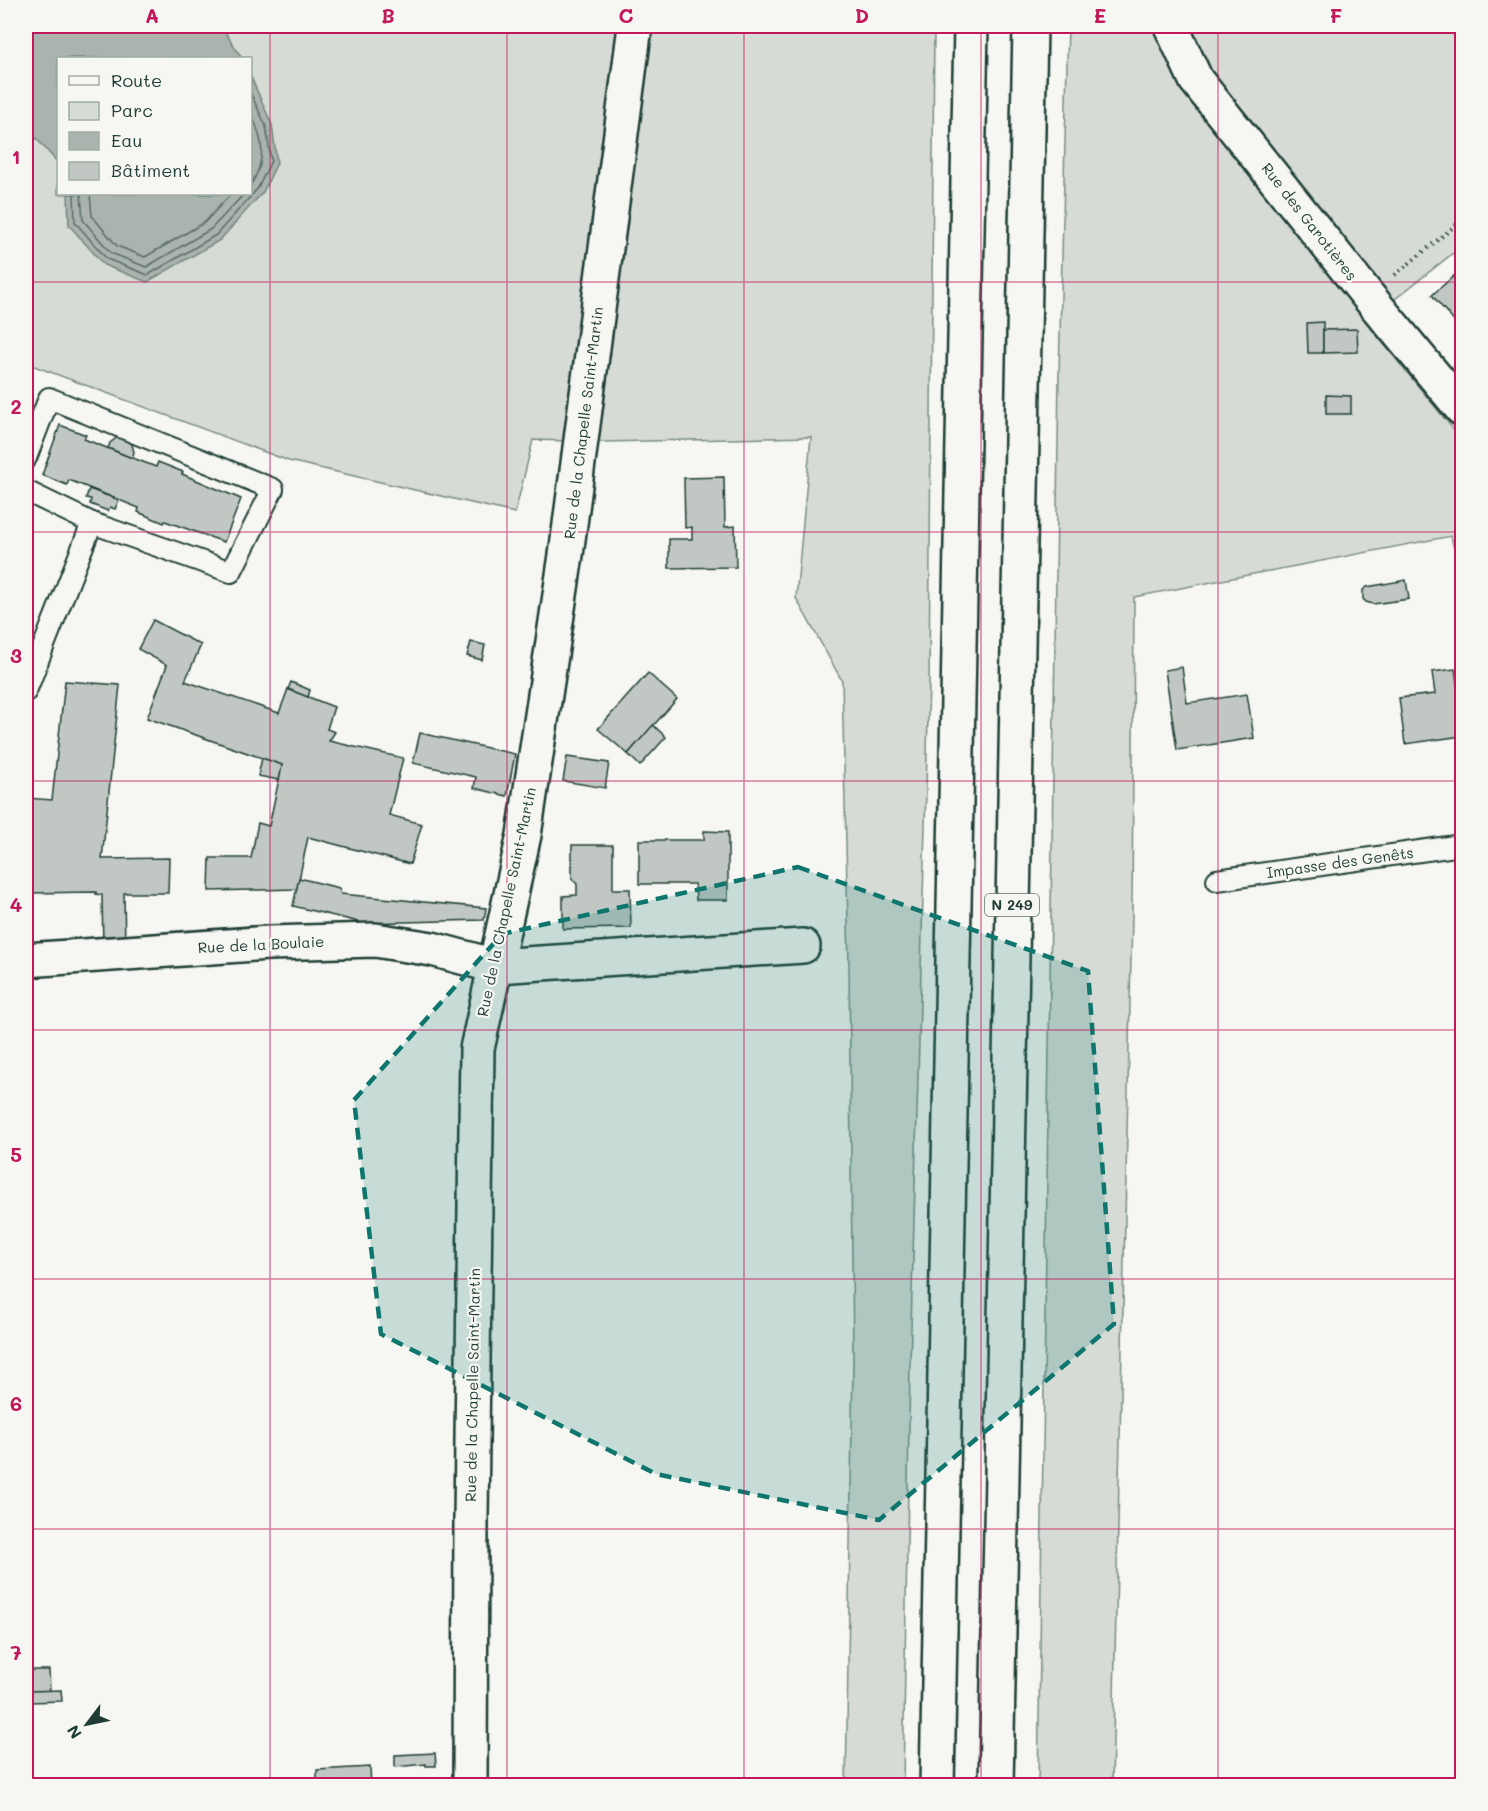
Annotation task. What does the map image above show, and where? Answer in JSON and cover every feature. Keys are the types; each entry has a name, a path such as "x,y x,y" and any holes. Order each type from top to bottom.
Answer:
{"main road":[{"name":"Rue de la Chapelle Saint-Martin","path":"470,1785 477,1049 524,835 567,555 636,26"},
{"path":"937,1785 971,26"},
{"name":"N 249","path":"996,1785 1030,26"},
{"name":"Rue des Garotières","path":"1171,26 1196,80 1368,296 1462,409"},
{"name":"Rue de la Boulaie","path":"26,960 269,943 375,940 432,949 495,966 803,946"}],"lane":[{"path":"26,458 49,398 273,489 231,572 92,523 26,491"},
{"path":"26,691 92,523"},
{"name":"Impasse des Genêts","path":"1217,880 1462,845"}],"path":[{"path":"1368,296 1462,220"}],"highlighted area":[{"path":"798,867 1088,971 1114,1324 879,1520 656,1474 381,1334 354,1100 502,934"}],"green space":[{"path":"26,26 934,26 929,681 910,1365 903,1785 846,1785 853,1362 849,965 842,681 796,598 811,437 605,442 533,440 515,513 289,461 26,363"},
{"path":"1068,26 1462,26 1462,246 1366,322 1462,440 1462,581 1451,536 1134,597 1132,915 1112,1785 1038,1786 1059,374"}],"water":[{"path":"26,26 221,26 241,57 57,57 57,162 35,137 26,134"},
{"path":"252,79 272,125 277,163 263,192 220,240 147,282 104,265 69,225 68,195 252,195"}],"building":[{"path":"1462,269 1462,331 1432,295"},
{"path":"1323,322 1323,353 1308,353 1307,323"},
{"path":"1357,329 1358,352 1323,353 1323,330"},
{"path":"1326,395 1351,396 1351,414 1326,414"},
{"path":"60,425 86,435 84,439 156,467 158,462 241,499 224,542 165,521 164,523 138,512 139,508 69,480 67,485 42,475"},
{"path":"119,436 131,441 134,452 132,458 108,448 110,443"},
{"path":"724,477 725,527 735,526 736,567 669,568 669,539 692,539 692,527 685,528 684,478"},
{"path":"89,489 119,500 115,509 110,507 108,511 90,504 91,499 86,498"},
{"path":"1406,580 1409,599 1373,604 1363,599 1363,590 1367,587"},
{"path":"153,620 201,645 185,681 279,713 288,689 334,707 327,729 335,732 329,741 403,758 389,815 422,824 410,864 308,837 297,889 209,891 210,858 251,858 258,823 269,826 282,765 147,718 167,665 138,649"},
{"path":"471,642 485,645 482,660 467,656"},
{"path":"1182,667 1187,703 1247,694 1254,738 1177,750 1165,670"},
{"path":"1455,669 1458,690 1462,690 1462,736 1405,744 1399,698 1435,694 1432,672"},
{"path":"648,673 677,699 628,754 598,729"},
{"path":"65,681 120,685 102,859 169,858 168,893 124,893 125,946 103,947 102,895 96,892 28,893 26,895 27,798 52,800"},
{"path":"291,682 310,690 308,697 288,689"},
{"path":"653,725 666,737 640,766 628,754"},
{"path":"420,733 515,754 507,796 474,788 476,777 413,763"},
{"path":"567,757 609,763 605,788 563,781"},
{"path":"262,758 282,765 279,780 258,776"},
{"path":"704,831 728,832 728,900 696,900 695,884 639,884 639,840 704,840"},
{"path":"572,845 613,845 613,889 630,889 631,928 563,929 563,896 577,895 577,884 572,879"},
{"path":"299,878 339,888 341,894 486,908 484,920 363,923 293,906"},
{"path":"29,1670 49,1670 50,1691 30,1691"},
{"path":"61,1690 62,1701 29,1702 30,1691"},
{"path":"435,1753 436,1766 426,1766 426,1764 395,1767 395,1755"},
{"path":"370,1767 371,1786 317,1786 317,1770"}]}
